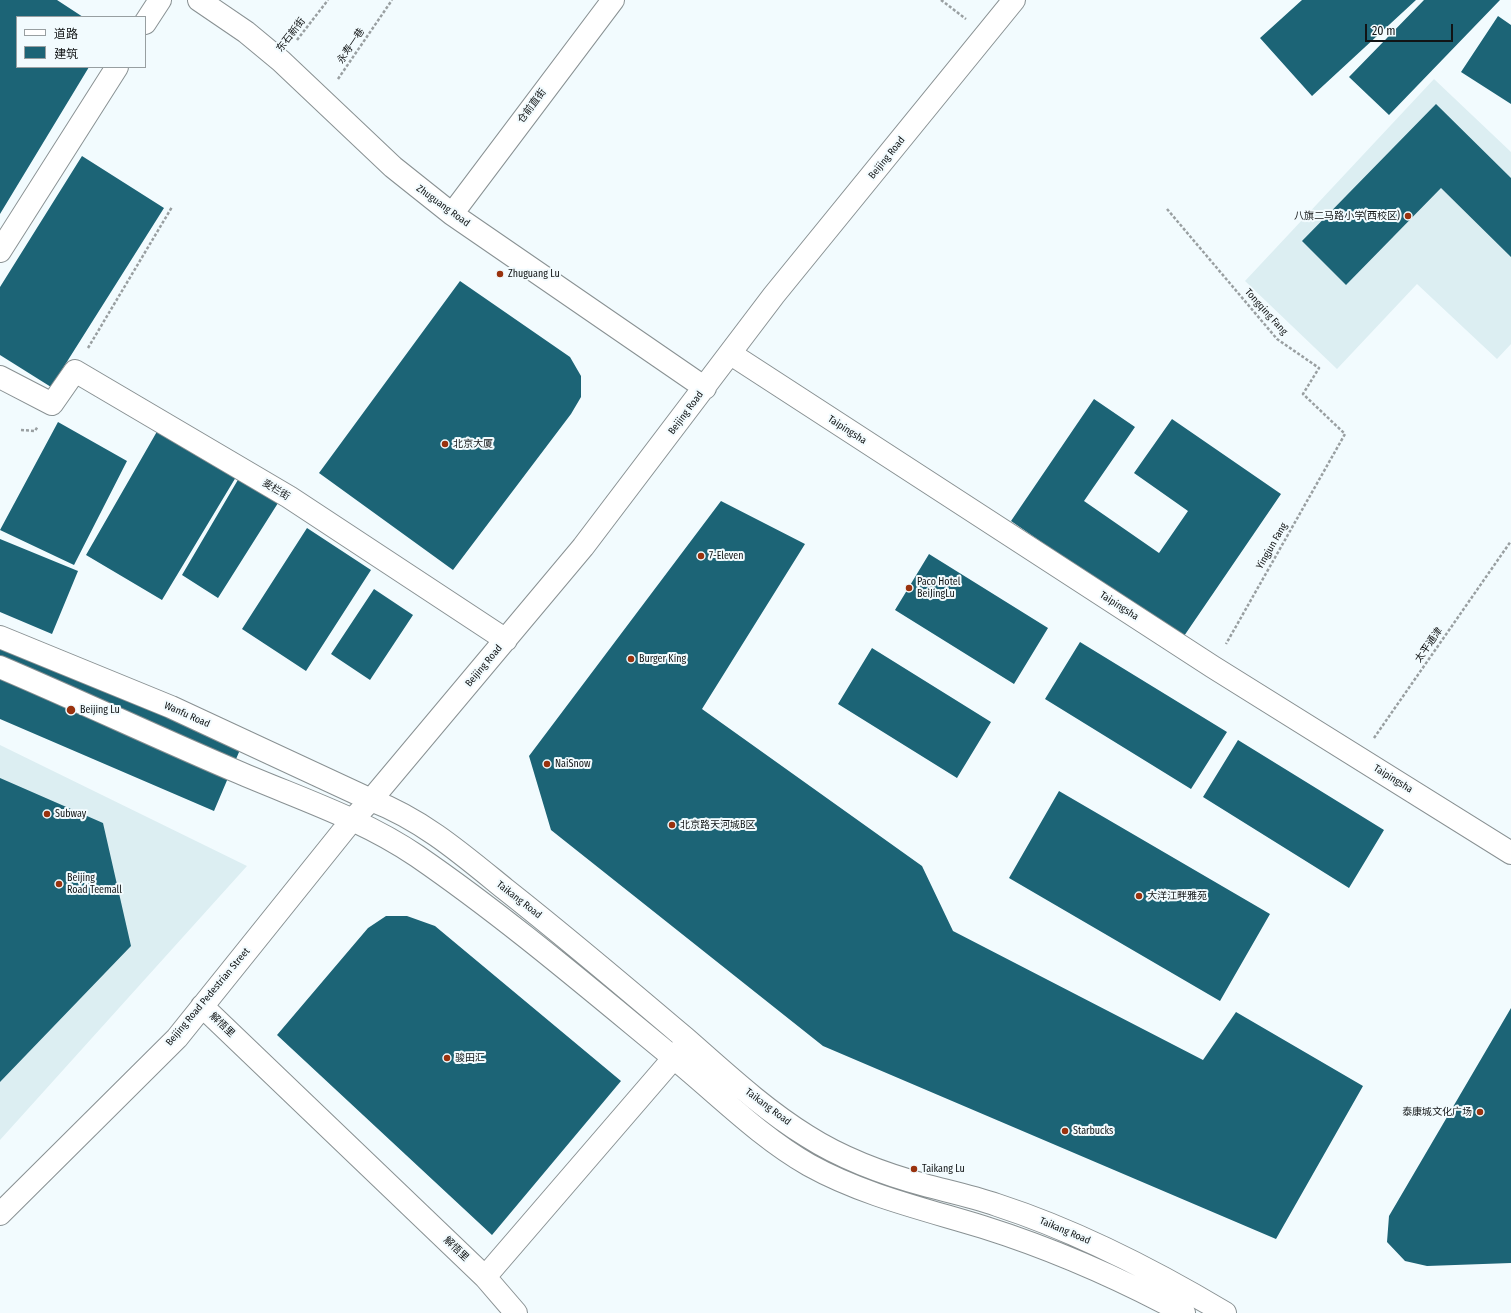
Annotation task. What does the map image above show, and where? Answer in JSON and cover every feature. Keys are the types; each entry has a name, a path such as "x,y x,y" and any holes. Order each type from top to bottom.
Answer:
{"street":[{"path":"146,21 160,0"},
{"name":"Zhuguang Road","path":"199,0 246,32 281,61 393,167 452,214 705,388"},
{"name":"仓前直街","path":"452,214 613,0"},
{"name":"Beijing Road","path":"352,820 371,800 583,548 731,354 774,295 972,54 1014,0"},
{"path":"0,251 116,68"},
{"name":"Taipingsha","path":"731,354 1212,667 1511,853"},
{"path":"0,377 52,404 75,371"},
{"name":"麦栏街","path":"75,371 289,497 506,640"},
{"name":"Wanfu Road","path":"0,637 171,707 371,800"},
{"path":"0,667 238,772 352,820 391,840 438,871 498,917 674,1058 785,1150 818,1169 882,1196 984,1228 1063,1256 1104,1273 1184,1313"},
{"name":"Taikang Road","path":"371,800 397,810 431,831 558,931 769,1110 809,1137 851,1158 886,1173 996,1204 1078,1236 1137,1264 1225,1313"},
{"name":"Beijing Road Pedestrian Street","path":"0,1214 177,1038 352,820"},
{"name":"解悟里","path":"202,1006 485,1277 516,1313"},
{"path":"485,1277 688,1041"}],"path":[{"name":"东石新街","path":"281,61 328,0"},
{"name":"永寿一巷","path":"323,101 392,0"},
{"path":"75,371 172,207"},
{"name":"Tongqing Fang","path":"1168,209 1277,339 1319,368 1303,394 1345,434"},
{"name":"Yingjun Fang","path":"1212,667 1345,434"},
{"name":"太平通津","path":"1360,758 1511,541"}],"shaded area":[{"name":"八旗二马路小学(西校区)","path":"1434,79 1511,152 1511,344 1497,359 1417,284 1337,369 1245,281"},
{"path":"0,745 247,866 0,1140"}],"building":[{"path":"0,0 57,0 81,16 16,16 16,68 88,68 0,214"},
{"path":"1302,0 1416,0 1312,96 1260,38"},
{"path":"1424,0 1500,0 1389,115 1349,77"},
{"path":"1498,16 1511,25 1511,104 1461,72"},
{"path":"1436,104 1511,178 1511,257 1441,188 1346,285 1302,241"},
{"path":"82,156 164,208 51,387 0,355 0,287"},
{"name":"北京大厦","path":"460,281 570,357 581,376 581,397 571,414 453,570 319,473"},
{"path":"1094,399 1135,427 1084,501 1159,553 1188,511 1134,473 1172,419 1281,494 1182,639 1011,521"},
{"path":"58,422 127,461 74,565 0,530"},
{"path":"159,428 236,477 162,600 86,555"},
{"path":"239,478 278,503 218,598 182,575"},
{"path":"721,501 805,544 702,709 922,866 953,931 1203,1060 1236,1012 1363,1086 1276,1239 823,1046 551,830 529,756"},
{"path":"307,528 371,570 306,671 242,629"},
{"path":"0,539 78,571 52,634 0,612"},
{"path":"929,554 1048,628 1014,684 895,610"},
{"path":"374,589 413,615 370,680 331,654"},
{"name":"Beijing Lu","path":"0,642 242,745 214,811 0,719"},
{"path":"1080,642 1227,732 1191,789 1045,699"},
{"path":"872,648 991,722 957,778 838,704"},
{"path":"1238,740 1384,830 1349,888 1203,797"},
{"name":"Beijing Road Teemall","path":"0,778 103,823 131,946 0,1082"},
{"name":"大洋江畔雅苑","path":"1059,791 1270,914 1220,1001 1009,878"},
{"name":"骏田汇","path":"386,916 407,916 435,926 621,1081 492,1235 277,1035 368,928"},
{"name":"泰康城文化广场","path":"1511,1008 1511,1263 1427,1266 1405,1261 1387,1242 1389,1216"}],"place":[{"name":"八旗二马路小学(西校区)","path":"1408,216"},
{"name":"Zhuguang Lu","path":"500,274"},
{"name":"北京大厦","path":"445,444"},
{"name":"7-Eleven","path":"701,556"},
{"name":"Paco Hotel BeiJingLu","path":"909,588"},
{"name":"Burger King","path":"631,659"},
{"name":"Beijing Lu","path":"71,710"},
{"name":"NaiSnow","path":"547,764"},
{"name":"Subway","path":"47,814"},
{"name":"北京路天河城B区","path":"672,825"},
{"name":"Beijing Road Teemall","path":"59,884"},
{"name":"大洋江畔雅苑","path":"1139,896"},
{"name":"骏田汇","path":"447,1058"},
{"name":"泰康城文化广场","path":"1480,1112"},
{"name":"Starbucks","path":"1065,1131"},
{"name":"Taikang Lu","path":"914,1169"}]}
